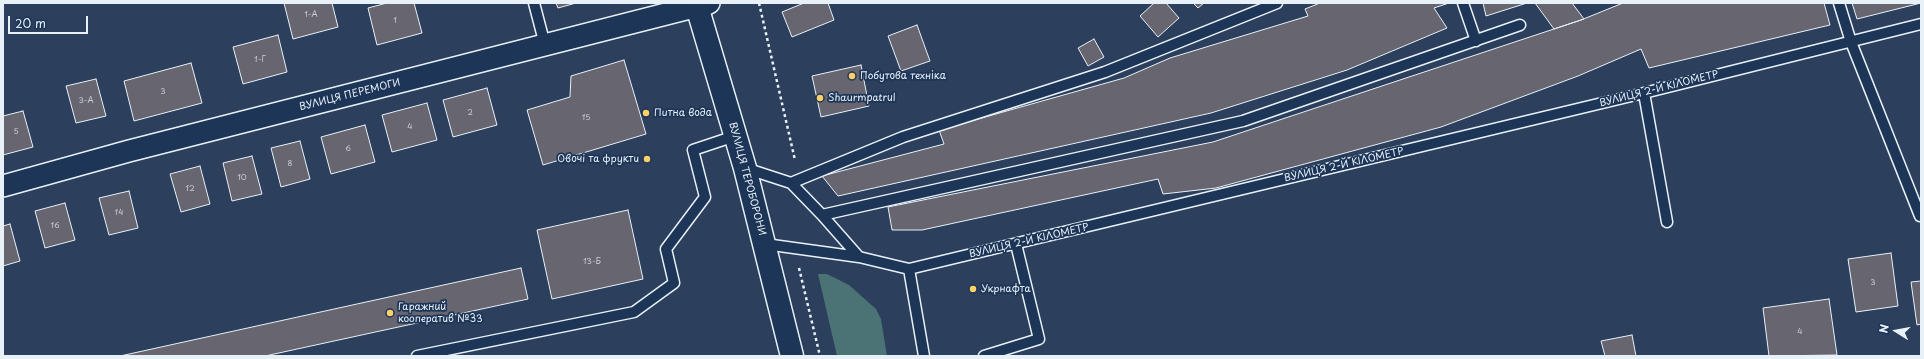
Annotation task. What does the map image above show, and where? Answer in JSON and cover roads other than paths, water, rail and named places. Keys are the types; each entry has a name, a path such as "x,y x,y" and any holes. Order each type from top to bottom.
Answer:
{"main road":[{"name":"ВУЛИЦЯ ТЕРОБОРОНИ","path":"701,4 765,244 792,356"}],"street":[{"name":"ВУЛИЦЯ ПЕРЕМОГИ","path":"3,186 129,151 701,4"}],"lane":[{"path":"534,3 545,45"},
{"path":"790,183 903,137 1105,72 1277,3"},
{"path":"1463,3 1476,41"},
{"path":"1839,3 1851,42 1920,216"},
{"name":"ВУЛИЦЯ 2-Й КІЛОМЕТР","path":"765,244 859,257 909,269 1644,93 1921,24"},
{"path":"822,215 1243,122 1520,25"},
{"path":"1644,93 1667,222"},
{"path":"417,356 634,312 674,283 666,249 705,197 693,150 735,136"},
{"path":"745,168 790,183 822,215 859,257"},
{"path":"984,356 1039,339 1016,244"},
{"path":"909,269 924,356"}],"place":[{"name":"Побутова техніка","path":"852,76"},
{"name":"Shaurmpatrul","path":"820,98"},
{"name":"Питна вода","path":"646,113"},
{"name":"Овочі та фрукти","path":"647,159"},
{"name":"Укрнафта","path":"973,289"},
{"name":"Гаражний кооператив №33","path":"390,313"}]}
